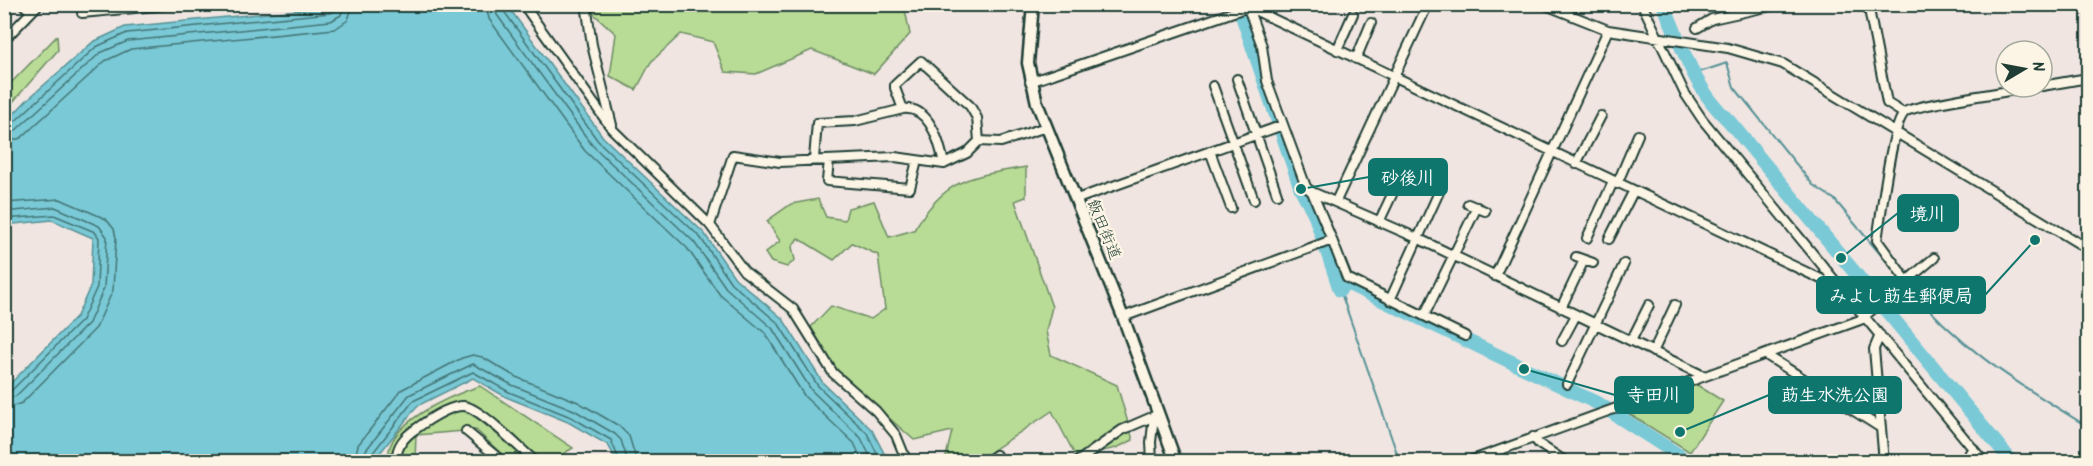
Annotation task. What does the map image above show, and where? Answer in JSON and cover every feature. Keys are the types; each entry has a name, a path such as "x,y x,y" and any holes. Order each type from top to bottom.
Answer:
{"main road":[{"name":"飯田街道","path":"1031,5 1028,51 1030,82 1123,317 1156,415 1176,462"}],"street":[{"path":"23,4 31,12"},
{"path":"4,40 39,4"},
{"path":"84,4 82,12 177,4"},
{"path":"523,4 612,129 710,225 744,271 793,309 833,373 876,411 896,435 907,462"},
{"path":"586,4 592,45 612,129"},
{"path":"1336,201 1428,4"},
{"path":"1543,4 1608,30 1754,54 1789,67 2088,249"},
{"path":"1642,4 1656,37 1702,119 1984,462"},
{"path":"1697,28 1712,19 1780,4"},
{"path":"1868,4 1887,103 1903,113 1929,105 1994,94"},
{"path":"1030,82 1246,6 1842,289"},
{"path":"1246,6 1262,46 1267,81 1282,125 1306,187 1312,192 1417,238 1704,376"},
{"path":"1337,50 1353,14"},
{"path":"1356,59 1371,23"},
{"path":"1495,276 1608,30"},
{"path":"903,109 896,85 924,61 970,106 977,118 980,141"},
{"path":"2054,84 2088,78"},
{"path":"1237,79 1277,194"},
{"path":"1213,86 1254,200"},
{"path":"814,159 817,123 855,121 909,108 927,120 940,144 944,164"},
{"path":"1903,113 1895,132 1877,240 1907,281"},
{"path":"1576,164 1601,116"},
{"path":"1077,200 1282,125"},
{"path":"710,225 734,155 780,162 895,157 944,164 967,153 980,141 1001,142 1046,127"},
{"path":"1587,238 1638,135"},
{"path":"1210,151 1231,208"},
{"path":"829,160 827,181 910,188 913,185 917,161"},
{"path":"1378,222 1397,184"},
{"path":"1312,192 1347,278 1465,336"},
{"path":"1390,300 1438,192"},
{"path":"1609,239 1634,192"},
{"path":"1468,204 1485,211"},
{"path":"1424,316 1477,207"},
{"path":"1123,317 1330,241"},
{"path":"1576,257 1593,263"},
{"path":"1470,461 1865,317 1934,258"},
{"path":"1561,308 1584,260"},
{"path":"1567,384 1624,264"},
{"path":"1631,341 1649,305"},
{"path":"1653,352 1675,305"},
{"path":"1562,341 1576,315"},
{"path":"1880,335 1874,349 1884,462"},
{"path":"1766,355 1881,428"},
{"path":"397,462 396,453 407,435 447,410 461,406 475,411 536,462"},
{"path":"1077,462 1122,430 1156,415"},
{"path":"1152,462 1151,442 1156,415"},
{"path":"466,431 503,462"},
{"path":"1533,437 1539,444 1566,462"},
{"path":"1964,462 1973,448"},
{"path":"986,462 998,460"}],"green space":[{"path":"592,5 904,5 910,34 874,74 812,50 756,74 725,72 713,42 681,34 651,62 636,90 610,76 616,34 594,14"},
{"path":"57,36 58,50 5,111 5,89"},
{"path":"1026,167 1026,197 1015,201 1052,307 1046,331 1051,355 1117,385 1133,440 1116,448 1076,457 1052,411 992,451 994,461 945,461 952,431 914,440 837,372 811,327 831,306 871,319 885,309 878,255 852,243 834,260 798,238 792,247 795,260 787,267 771,262 765,253 780,241 767,221 791,204 818,199 826,217 845,220 848,208 874,201 889,237 914,230 937,199 961,182 974,177"},
{"path":"1697,385 1723,401 1690,452 1626,412"},
{"path":"480,386 573,448 558,457 561,461 509,461 476,430 416,435 415,461 389,461 390,448 396,435 407,423 437,404"}],"water":[{"path":"360,4 507,5 603,137 704,233 735,278 783,319 823,383 872,430 888,461 617,461 608,445 568,422 506,397 473,378 417,406 376,458 378,461 5,461 5,389 77,316 91,285 93,238 52,220 5,225 5,123 27,100 93,42 125,27"}],"waterway":[{"path":"1238,4 1301,189 1314,213 1336,278"},
{"path":"1663,4 1690,66 1706,95 2012,462"},
{"path":"1694,74 1727,63 1734,87 1813,185 1834,199 1896,273"},
{"path":"1340,290 1336,278 1599,404 1689,462"},
{"path":"1906,284 1927,308 1969,347 2014,380 2088,427"},
{"path":"1340,290 1400,462"}],"place":[{"name":"砂後川","path":"1301,189"},
{"name":"みよし莇生郵便局","path":"2035,240"},
{"name":"境川","path":"1841,258"},
{"name":"寺田川","path":"1524,369"},
{"name":"莇生水洗公園","path":"1680,432"}]}
